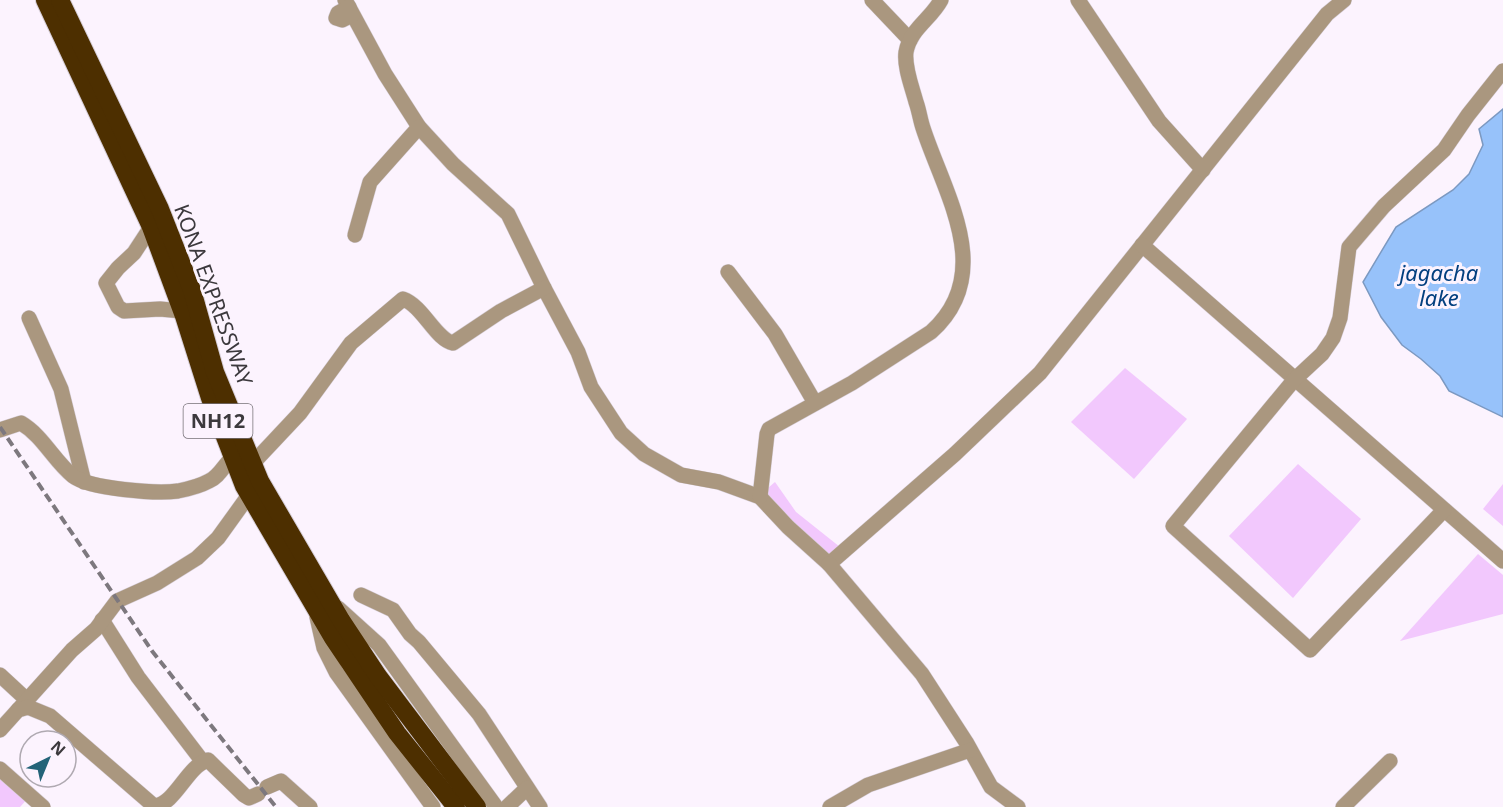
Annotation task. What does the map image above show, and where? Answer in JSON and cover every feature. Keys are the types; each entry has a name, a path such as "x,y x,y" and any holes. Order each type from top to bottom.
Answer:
{"highway":[{"name":"KONA EXPRESSWAY","path":"49,1 183,299 253,463 251,487"},
{"name":"KONA EXPRESSWAY","path":"49,1 159,209 210,398 232,459 251,487 397,733 456,807"},
{"name":"KONA EXPRESSWAY","path":"322,605 477,807"}],"street":[{"path":"872,0 910,40"},
{"path":"760,497 767,434 770,429 852,383 931,332 942,321 958,292 963,270 961,231 950,193 923,129 906,59 910,40 941,0"},
{"path":"1078,0 1159,121 1203,170"},
{"path":"829,564 955,453 1040,373 1328,14 1344,0"},
{"path":"332,20 338,13 349,7 385,74 419,127 453,164 508,214 578,352 591,387 621,434 644,454 681,475 719,482 760,497 788,527 829,564 922,674 992,787 1018,807"},
{"path":"1444,510 1310,651 1173,526 1294,380 1322,354 1333,338 1340,318 1349,247 1384,206 1444,150 1503,71"},
{"path":"355,235 370,182 419,127"},
{"path":"151,227 134,253 106,283 118,307 124,310 160,309 183,299"},
{"path":"1142,246 1503,561"},
{"path":"728,272 775,334 815,403"},
{"path":"253,463 300,413 351,344 398,302 403,299 410,301 444,339 453,343 501,310 544,288"},
{"path":"29,318 61,389 84,482"},
{"path":"0,430 21,423 32,430 75,478 96,485 146,491 176,491 212,480 232,459"},
{"path":"0,730 117,601 157,583 197,558 218,538 251,487"},
{"path":"361,595 393,610 410,634 479,714 540,807"},
{"path":"322,605 324,648 336,672 433,807"},
{"path":"322,605 379,645 496,807"},
{"path":"102,620 138,676 203,762"},
{"path":"0,675 22,705 50,716 154,806 164,803 207,760 254,796 281,781 310,807"},
{"path":"830,807 868,785 970,750"},
{"path":"1343,807 1390,761"},
{"path":"0,769 43,807"},
{"path":"507,807 527,788"}],"shaded area":[{"path":"1125,368 1187,419 1134,479 1071,422"},
{"path":"1298,464 1361,519 1293,598 1229,536"},
{"path":"775,482 796,512 840,547 829,562 768,503 768,488"},
{"path":"1503,484 1503,526 1483,509"},
{"path":"1478,554 1503,575 1503,614 1400,641"},
{"path":"0,774 29,797 20,807 0,807"}],"water":[{"name":"jagacha lake","path":"1503,109 1503,417 1449,391 1440,376 1402,345 1381,317 1363,282 1396,227 1453,190 1469,174 1483,145 1479,129"}],"railway":[{"path":"0,427 152,651 276,807"}]}
